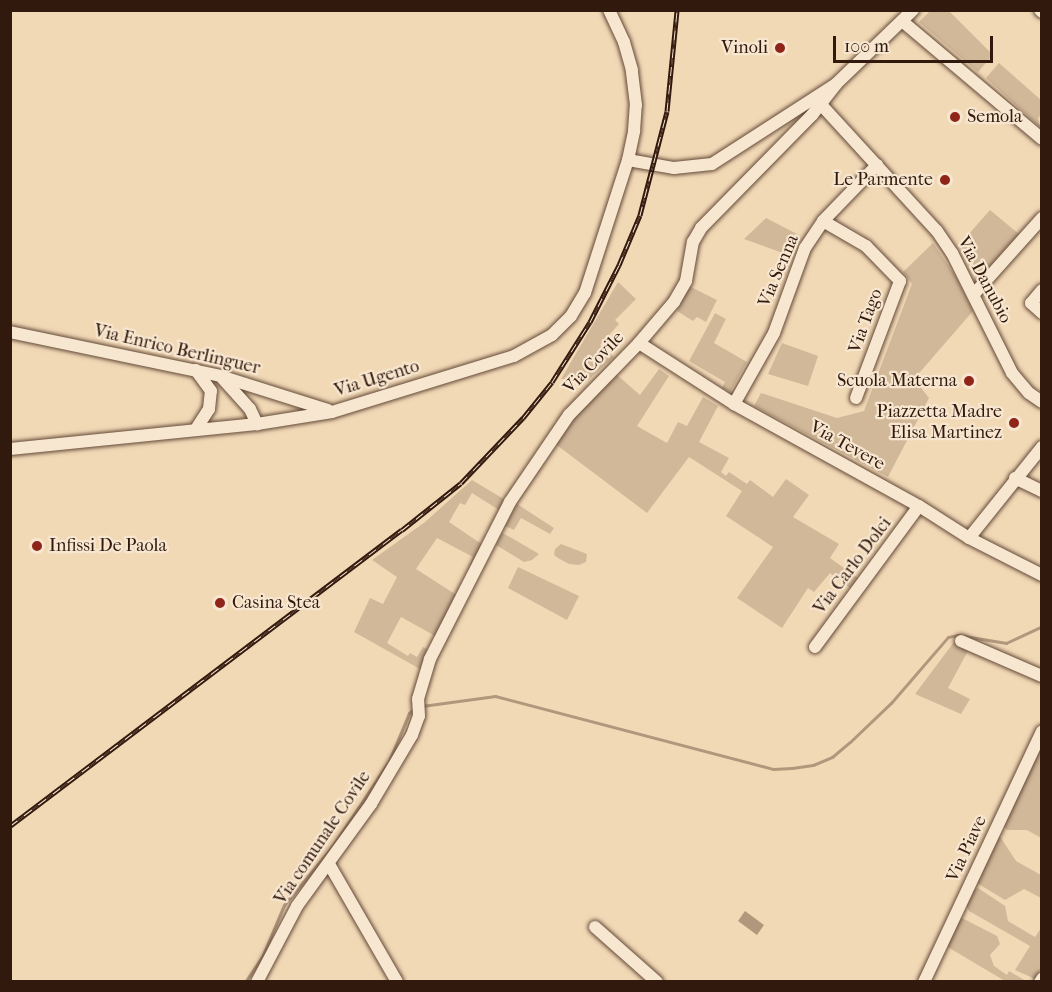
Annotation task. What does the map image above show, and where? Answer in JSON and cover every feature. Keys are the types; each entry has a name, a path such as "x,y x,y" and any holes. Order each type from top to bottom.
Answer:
{"street":[{"name":"Via Ugento","path":"10,449 257,424 332,412 514,356 552,335 571,316 585,292 628,160 634,131 635,87 624,42 609,10"},
{"name":"Via Covile","path":"419,716 418,699 430,659 510,502 569,415 639,343 674,302 686,281 693,242 701,228 818,102 913,10"},
{"path":"902,21 1041,139"},
{"path":"628,160 674,168 712,164 818,102"},
{"name":"Via Danubio","path":"818,102 937,231 974,294 1012,373 1029,393 1041,402"},
{"name":"Via Senna","path":"734,404 774,333 805,248 823,221 877,165"},
{"path":"974,294 1041,218"},
{"name":"Via Tago","path":"823,221 866,246 900,281 856,398"},
{"path":"1041,290 1031,303 1041,312"},
{"name":"Via Enrico Berlinguer","path":"10,332 196,370 332,412"},
{"name":"Via Tevere","path":"639,343 734,404 920,506 969,538 1041,576"},
{"path":"196,370 211,391 209,409 196,429"},
{"path":"220,376 250,409 257,424"},
{"path":"969,538 1041,447"},
{"path":"1015,478 1041,491"},
{"name":"Via Carlo Dolci","path":"815,647 920,506"},
{"path":"961,641 1041,676"},
{"name":"Via comunale Covile","path":"257,981 297,906 370,804 412,735 419,716"},
{"name":"Via Piave","path":"924,981 1041,731"},
{"path":"329,864 397,981"},
{"path":"595,927 657,981"}],"shaded area":[{"path":"930,11 949,11 993,55 978,72 919,22"},
{"path":"999,63 1041,100 1041,114 1038,119 1041,128 986,78"},
{"path":"990,210 1019,234 984,273 978,275 960,244"},
{"path":"766,218 799,235 791,256 744,239"},
{"path":"933,243 956,277 973,311 914,379 929,398 888,477 754,406 761,393 837,418 864,411 912,284 903,272"},
{"path":"618,282 636,299 615,320 619,324 600,345 614,357 588,380 561,379"},
{"path":"689,286 717,300 706,322 697,317 693,321 677,311"},
{"path":"715,313 726,319 714,343 747,362 730,392 722,388 725,382 689,361"},
{"path":"782,343 818,356 808,386 768,374"},
{"path":"659,369 669,376 637,426 667,443 678,422 687,426 703,397 718,406 699,442 729,458 721,472 726,476 729,472 747,484 750,480 773,497 786,479 809,495 793,517 839,544 830,558 858,578 850,588 830,573 814,592 808,588 782,628 737,598 773,547 726,516 742,491 689,457 647,513 554,443 584,404 617,375 640,395"},
{"path":"472,480 507,501 499,510 472,493 465,505 460,503 449,522 483,545 461,587 473,557 437,538 416,569 458,596 437,637 401,617 387,643 408,656 410,653 417,657 423,647 429,650 420,669 354,632 370,598 383,604 397,577 372,560 425,522"},
{"path":"517,504 554,528 550,534 521,518 514,530 505,526"},
{"path":"502,533 539,554 532,560 524,562 496,545"},
{"path":"561,544 587,554 586,562 579,565 569,564 558,558 554,555 555,549"},
{"path":"518,567 579,596 567,620 508,588"},
{"path":"954,642 969,649 948,688 970,699 961,714 915,694"},
{"path":"1039,749 1042,751 1041,838 1027,830 1007,830 1004,826"},
{"path":"999,835 1016,861 1041,875 1041,898 1024,889 1005,900 977,883"},
{"path":"978,888 1005,906 1008,921 1035,937 1041,928 1041,969 1035,979 1015,970 1030,946 969,911 966,904 973,890"},
{"path":"745,911 764,925 757,935 738,921"},
{"path":"960,917 997,936 1000,944 990,955 994,966 1007,975 1009,971 1026,981 1005,981 946,946"}],"waterway":[{"path":"422,706 495,696 773,769 792,768 813,765 832,757 850,742 891,703 948,637 958,635 1006,643 1042,626"},
{"path":"245,982 262,957 284,905 331,848 358,808 389,761 409,713 415,708"}],"railway":[{"path":"10,826 402,530 461,483 523,418 552,382 590,322 619,265 640,215 667,111 677,10"}],"place":[{"name":"Vinoli","path":"780,48"},
{"name":"Semola","path":"955,117"},
{"name":"Le Parmente","path":"945,180"},
{"name":"Scuola Materna","path":"969,381"},
{"name":"Piazzetta Madre Elisa Martinez","path":"1014,423"},
{"name":"Infissi De Paola","path":"37,546"},
{"name":"Casina Stea","path":"220,603"}]}
